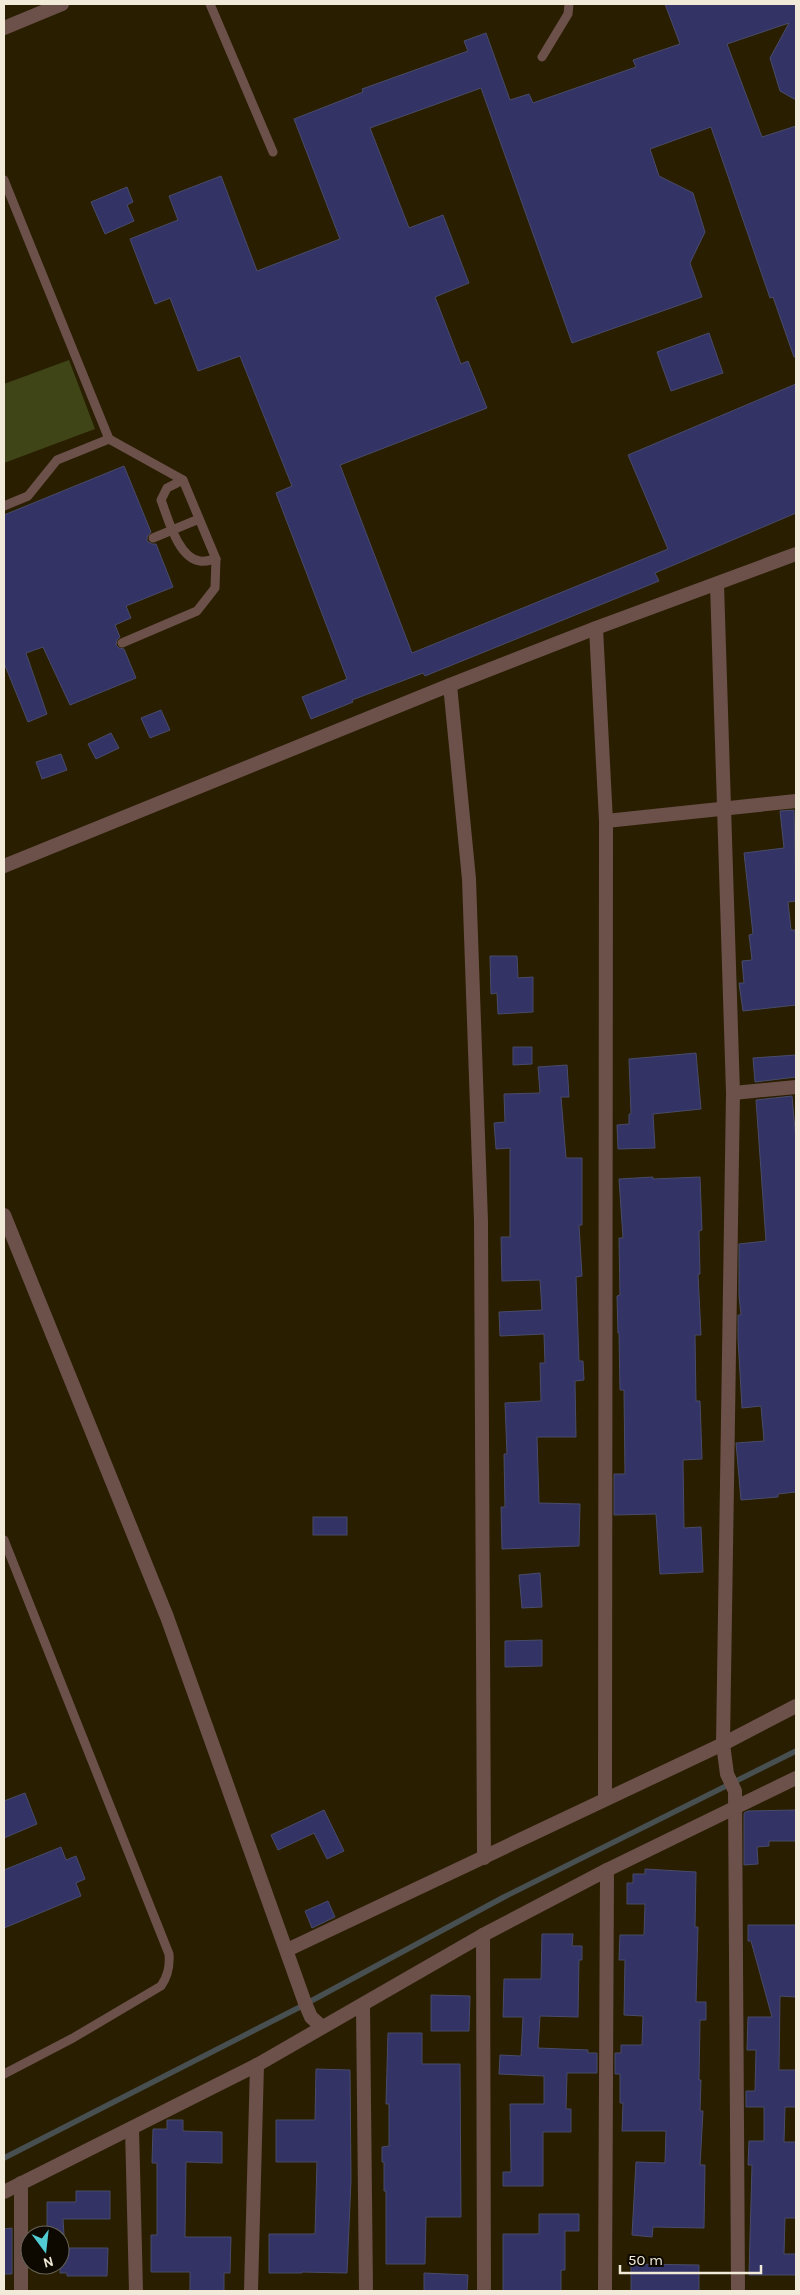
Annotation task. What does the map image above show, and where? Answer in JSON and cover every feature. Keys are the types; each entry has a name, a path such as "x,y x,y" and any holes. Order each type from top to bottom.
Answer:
{"street":[{"path":"4,28 62,4"},
{"path":"4,866 450,685 596,628 796,554"},
{"path":"717,584 733,1093 724,1744 727,1774 735,1791 738,2291"},
{"path":"596,628 606,821 605,1798"},
{"path":"450,685 469,879 481,1221 484,1858"},
{"path":"606,821 796,801"},
{"path":"733,1093 796,1087"},
{"path":"4,1215 167,1617 311,2017 322,2027"},
{"path":"288,1950 484,1858 605,1798 724,1744 796,1706"},
{"path":"4,2192 257,2065 322,2027 363,2006 483,1935 607,1870 735,1810 796,1778"},
{"path":"605,2291 607,1870"},
{"path":"483,1935 484,2291"},
{"path":"363,2006 366,2291"},
{"path":"251,2291 257,2065"},
{"path":"132,2128 136,2291"},
{"path":"21,2183 21,2291"}],"lane":[{"path":"210,4 273,152"},
{"path":"542,56 568,14 570,4"},
{"path":"4,180 109,439 183,480 216,559 215,588 197,611 122,643"},
{"path":"4,506 28,496 57,460 109,439"},
{"path":"183,480 167,488 161,500 173,530 180,546 192,558 201,562 216,559"},
{"path":"153,538 199,519"},
{"path":"4,1540 169,1954 170,1963 167,1977 161,1986 73,2038 4,2074"}],"green space":[{"path":"69,360 95,429 4,463 4,384"}],"building":[{"path":"665,4 796,4 796,100 780,91 770,58 789,23 727,44 762,137 796,126 796,357 794,357 773,297 770,298 711,127 650,149 659,176 693,193 705,232 690,263 702,297 572,343 481,88 370,128 409,228 443,215 469,283 435,297 461,364 468,361 487,408 340,465 412,653 668,549 628,455 796,384 796,513 655,573 659,581 425,676 423,673 352,700 353,702 311,719 302,697 347,679 276,493 292,486 240,356 198,371 170,298 155,304 130,239 178,220 169,196 221,176 257,271 340,239 294,119 363,92 362,89 468,51 464,41 486,33 510,100 529,94 533,103 636,67 633,60 680,44"},
{"path":"127,187 133,202 127,205 134,221 105,234 91,202"},
{"path":"709,333 723,373 671,391 657,352"},
{"path":"124,466 151,532 147,537 147,541 156,544 173,587 126,606 131,618 115,625 120,637 116,645 124,649 136,678 70,705 43,647 26,653 47,714 28,722 4,663 4,515"},
{"path":"161,710 170,730 150,738 141,718"},
{"path":"111,733 119,748 96,759 88,744"},
{"path":"61,754 67,770 42,779 36,762"},
{"path":"794,810 796,901 788,902 791,930 795,930 796,942 796,1005 743,1011 739,983 744,983 742,961 752,960 749,935 753,934 744,853 784,848 780,811"},
{"path":"490,956 517,956 518,978 533,977 533,1012 498,1014 497,993 491,994"},
{"path":"513,1047 532,1047 532,1064 513,1065"},
{"path":"696,1053 701,1109 653,1114 655,1148 618,1149 617,1125 629,1124 629,1114 631,1114 629,1059"},
{"path":"796,1055 796,1077 755,1082 753,1058"},
{"path":"567,1065 569,1097 561,1097 566,1158 582,1158 582,1225 579,1225 582,1276 576,1277 579,1361 583,1361 584,1380 575,1381 576,1437 537,1437 539,1503 580,1504 579,1546 502,1549 501,1507 505,1507 504,1454 507,1454 505,1403 541,1401 540,1363 545,1363 544,1334 500,1336 499,1312 542,1310 540,1280 502,1281 501,1237 510,1237 510,1148 496,1149 494,1123 505,1122 504,1094 540,1093 538,1067"},
{"path":"792,1096 796,1141 796,1492 778,1494 778,1497 741,1500 736,1443 764,1441 761,1406 742,1408 738,1338 738,1315 741,1315 739,1244 766,1241 756,1100"},
{"path":"653,1177 653,1179 700,1177 702,1230 699,1231 700,1274 698,1274 701,1335 695,1335 696,1401 700,1401 702,1459 683,1460 684,1528 701,1527 703,1572 660,1574 656,1514 614,1515 614,1474 625,1474 624,1390 620,1390 617,1296 620,1295 619,1238 623,1238 619,1179"},
{"path":"313,1517 347,1517 347,1535 313,1535"},
{"path":"540,1573 542,1607 522,1608 519,1575"},
{"path":"542,1640 542,1666 505,1667 505,1641"},
{"path":"25,1793 37,1824 4,1838 4,1801"},
{"path":"324,1810 344,1851 327,1859 314,1833 278,1850 271,1835"},
{"path":"796,1810 796,1841 769,1841 769,1846 757,1847 758,1864 744,1865 744,1813 748,1811"},
{"path":"61,1847 66,1860 76,1856 85,1879 76,1883 81,1896 4,1928 4,1870"},
{"path":"645,1869 696,1872 695,1927 698,1927 696,2002 706,2002 706,2020 700,2020 699,2080 701,2080 700,2111 703,2111 700,2165 705,2165 704,2228 653,2227 652,2237 632,2235 636,2162 665,2163 666,2131 622,2131 623,2103 620,2103 620,2074 615,2074 615,2053 621,2053 621,2045 642,2045 643,2016 624,2015 625,1960 619,1960 620,1935 644,1935 645,1904 627,1904 627,1883 633,1883 633,1874 645,1874"},
{"path":"328,1901 335,1917 312,1928 305,1911"},
{"path":"748,1925 796,1925 796,1997 780,1996 779,2070 796,2070 796,2107 785,2107 784,2142 796,2142 796,2218 785,2218 784,2254 796,2254 796,2275 749,2275 752,2165 748,2165 749,2141 764,2141 764,2107 746,2107 746,2091 755,2091 756,2050 747,2050 748,2017 772,2017 751,1941 748,1941"},
{"path":"542,1934 573,1934 572,1946 582,1946 582,1960 579,1960 578,2017 540,2016 538,2048 588,2050 588,2053 597,2053 597,2073 567,2073 566,2109 571,2109 571,2132 543,2132 543,2186 503,2186 503,2172 511,2172 510,2104 544,2104 544,2076 499,2074 500,2055 521,2056 523,2017 503,2017 504,1979 541,1979"},
{"path":"431,1995 470,1996 469,2031 431,2031"},
{"path":"388,2033 422,2033 422,2064 460,2064 461,2217 426,2217 425,2264 386,2264 386,2191 384,2191 382,2147 389,2146 389,2104 386,2104"},
{"path":"316,2069 350,2070 351,2180 347,2273 269,2273 269,2234 315,2234 317,2162 276,2162 276,2120 315,2120"},
{"path":"167,2120 183,2120 183,2131 222,2132 222,2163 186,2162 185,2237 231,2237 230,2273 224,2273 224,2291 190,2291 190,2272 151,2272 151,2235 157,2235 157,2163 152,2163 153,2129 167,2129"},
{"path":"76,2191 110,2191 110,2219 63,2219 63,2225 47,2225 47,2202 76,2202"},
{"path":"539,2214 579,2214 579,2231 565,2231 565,2270 561,2270 561,2291 503,2291 503,2234 539,2234"},
{"path":"12,2228 12,2274 4,2274 4,2229"},
{"path":"70,2248 108,2248 107,2276 67,2276 70,2275"},
{"path":"631,2264 699,2265 699,2291 631,2291"},
{"path":"424,2273 468,2275 467,2291 424,2291"}],"waterway":[{"path":"4,2158 298,2008 504,1897 796,1751"}]}
